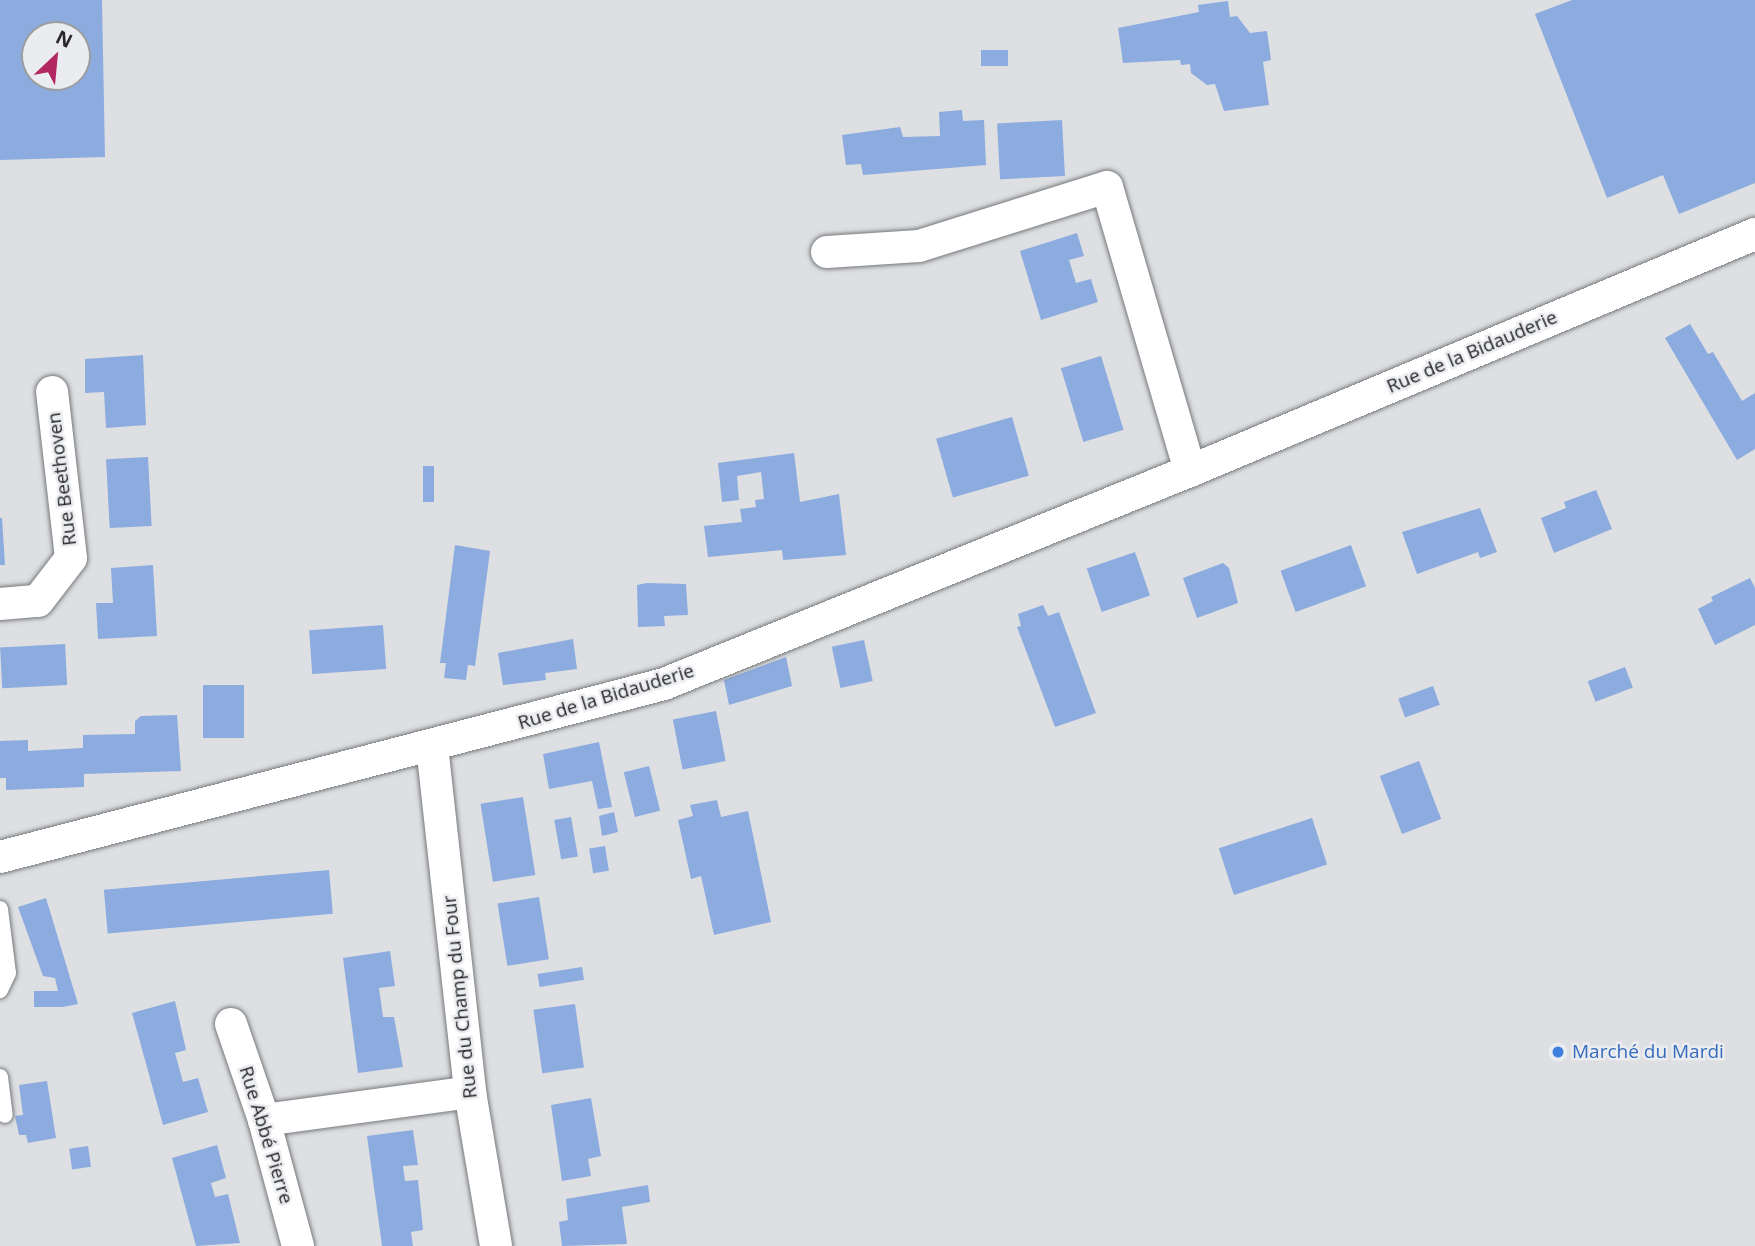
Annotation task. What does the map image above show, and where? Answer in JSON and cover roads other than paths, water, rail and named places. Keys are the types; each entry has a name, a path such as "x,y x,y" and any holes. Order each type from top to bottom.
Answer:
{"street":[{"path":"827,252 919,246 1107,187 1190,471"},
{"name":"Rue de la Bidauderie","path":"0,858 664,684 1190,471 1755,234"},
{"name":"Rue Beethoven","path":"0,604 38,601 71,558 52,392"},
{"name":"Rue du Champ du Four","path":"432,746 470,1092 496,1246"},
{"name":"Rue Abbé Pierre","path":"231,1024 264,1120 298,1246"},
{"path":"264,1120 470,1092"}],"lane":[{"path":"0,909 8,973 0,990"},
{"path":"0,1077 5,1115"}],"place":[{"name":"Marché du Mardi","path":"1558,1052"}]}
